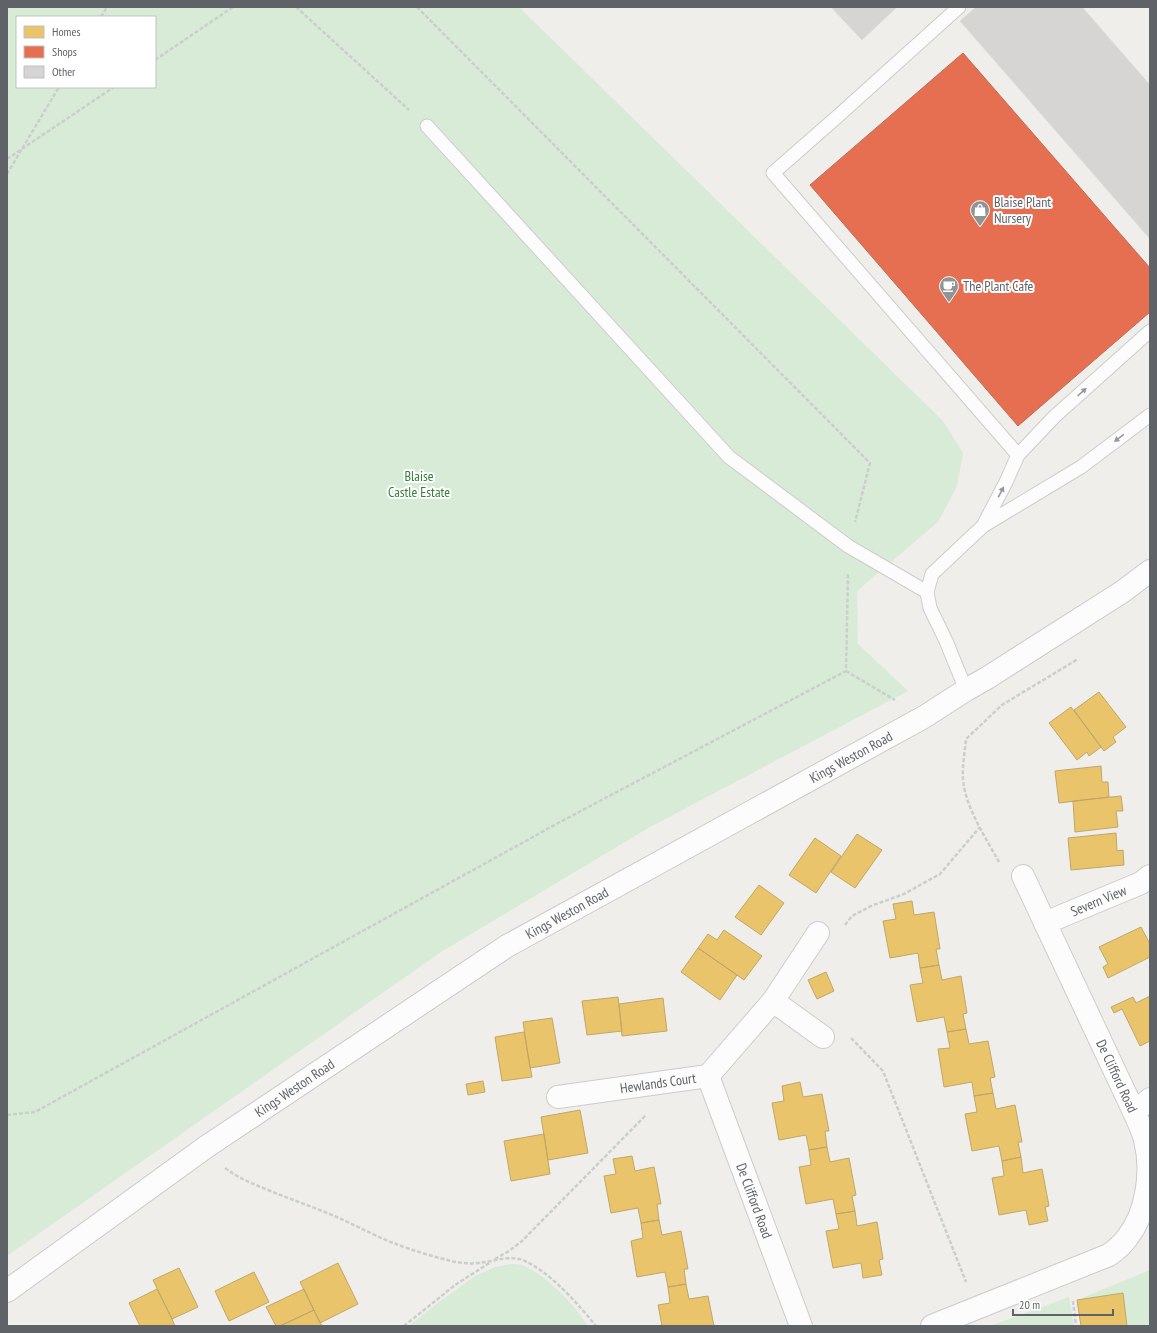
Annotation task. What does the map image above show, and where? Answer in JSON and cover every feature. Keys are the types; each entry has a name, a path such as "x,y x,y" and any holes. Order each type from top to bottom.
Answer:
{"street":[{"name":"Kings Weston Road","path":"7,1291 206,1147 507,946 924,717 1116,596 1150,571"},
{"name":"De Clifford Road","path":"932,1326 1109,1256 1128,1236 1137,1220 1147,1188 1149,1173 1142,1105 1045,924 1023,876"},
{"name":"Severn View","path":"1045,924 1141,882 1150,876"},
{"name":"Hewlands Court","path":"558,1097 708,1076 773,1001 818,933"},
{"path":"773,1001 823,1037"},
{"name":"De Clifford Road","path":"708,1076 800,1326"}],"lane":[{"path":"959,7 773,173 1018,455"},
{"path":"427,126 729,457 848,546 927,592"},
{"path":"983,526 1018,455 1054,417 1150,331"},
{"path":"966,690 946,641 930,608 927,592 932,574 983,526 1081,467 1150,415"}],"path":[{"path":"102,16 107,7"},
{"path":"156,59 233,7"},
{"path":"296,7 427,126"},
{"path":"417,7 870,463 848,546 846,671"},
{"path":"7,174 58,88"},
{"path":"7,159 113,88"},
{"path":"1023,876 1009,880 971,808 963,779 966,739 1002,705 1078,659"},
{"path":"846,671 924,717"},
{"path":"7,1116 35,1112 553,826 846,671"},
{"path":"818,933 834,940 852,916 871,906 904,894 940,874 980,827"},
{"path":"823,1037 851,1038 883,1071 976,1309"},
{"path":"404,1326 455,1285 509,1251 522,1241 647,1114"},
{"path":"206,1147 219,1163 238,1177 341,1219 396,1244 449,1261 478,1263 514,1258 525,1261 563,1289 582,1308 596,1326"}],"green space":[{"name":"Blaise Castle Estate","path":"7,7 519,7 943,421 963,453 957,486 938,522 857,591 858,644 908,691 650,827 441,952 7,1256"},
{"path":"510,1264 522,1265 550,1283 568,1300 588,1326 409,1326 475,1276 495,1267"},
{"path":"1150,1270 1150,1326 1127,1326 1123,1294 1077,1300"},
{"path":"1069,1297 1074,1326 990,1326 1059,1301"}],"building: Homes":[{"path":"1099,692 1126,727 1113,737 1116,742 1104,751 1074,710"},
{"path":"1071,707 1101,747 1089,756 1087,752 1077,760 1049,723"},
{"path":"1101,766 1102,782 1108,782 1109,797 1059,803 1055,771"},
{"path":"1121,796 1123,811 1116,811 1118,827 1075,832 1073,801"},
{"path":"1116,833 1117,851 1123,850 1124,865 1071,870 1068,838"},
{"path":"857,834 882,850 855,888 831,872"},
{"path":"815,838 841,856 816,893 789,875"},
{"path":"759,885 784,903 761,935 735,917"},
{"path":"912,901 914,915 934,912 940,949 936,949 939,965 920,968 918,953 890,958 883,921 896,919 893,904"},
{"path":"1141,927 1150,944 1150,957 1108,978 1103,967 1108,964 1099,947"},
{"path":"724,930 762,956 744,980 698,948 708,934 717,940"},
{"path":"698,948 737,975 720,1000 681,972"},
{"path":"939,965 942,980 961,976 967,1013 963,1014 966,1029 947,1032 944,1017 917,1022 910,985 923,983 920,968"},
{"path":"826,972 834,991 817,999 808,980"},
{"path":"1150,996 1150,1041 1140,1046 1122,1009 1114,1013 1111,1007 1133,997 1136,1003"},
{"path":"618,997 622,1031 587,1035 582,1001"},
{"path":"663,998 667,1031 622,1036 619,1004"},
{"path":"552,1018 560,1063 530,1068 523,1022"},
{"path":"966,1029 969,1044 988,1041 995,1077 990,1078 993,1093 974,1096 972,1082 944,1087 938,1049 950,1048 947,1032"},
{"path":"524,1032 532,1077 502,1081 495,1037"},
{"path":"483,1081 485,1092 468,1095 466,1084"},
{"path":"800,1082 803,1097 822,1094 829,1131 825,1131 827,1147 809,1150 806,1135 779,1140 772,1103 784,1101 782,1086"},
{"path":"993,1093 996,1109 1015,1105 1022,1142 1018,1142 1021,1157 1002,1161 999,1146 972,1151 965,1114 977,1112 974,1096"},
{"path":"580,1110 588,1153 548,1160 541,1117"},
{"path":"544,1134 550,1174 511,1181 504,1141"},
{"path":"827,1147 830,1162 849,1158 856,1195 852,1196 855,1211 836,1214 833,1199 806,1204 799,1167 811,1165 809,1150"},
{"path":"632,1156 635,1171 654,1167 661,1204 657,1204 659,1220 641,1223 638,1208 611,1213 604,1176 616,1174 613,1159"},
{"path":"1021,1157 1023,1173 1042,1169 1049,1206 1045,1207 1048,1221 1029,1225 1026,1210 999,1215 992,1178 1004,1176 1002,1161"},
{"path":"855,1211 857,1226 877,1222 883,1259 879,1260 882,1275 863,1278 861,1263 833,1268 826,1231 839,1229 836,1214"},
{"path":"659,1220 662,1235 681,1231 688,1269 684,1269 686,1284 668,1287 665,1272 637,1277 631,1241 643,1238 641,1223"},
{"path":"338,1263 358,1304 320,1323 300,1282"},
{"path":"179,1268 198,1307 172,1319 153,1280"},
{"path":"254,1272 269,1302 229,1321 215,1291"},
{"path":"686,1284 689,1299 708,1296 714,1326 662,1326 658,1305 670,1303 668,1287"},
{"path":"157,1289 175,1326 140,1326 129,1303"},
{"path":"304,1289 314,1310 280,1326 276,1326 266,1307"},
{"path":"1123,1293 1127,1326 1081,1326 1077,1300"},
{"path":"314,1310 322,1326 280,1326"}],"building: Shops":[{"name":"Blaise Plant Nursery","path":"963,53 1150,268 1150,312 1018,426 810,185"}],"building: Other":[{"path":"831,7 897,7 862,40"},
{"path":"976,7 1082,7 1150,85 1150,239 960,21"}],"place":[{"name":"Blaise Plant Nursery","path":"980,227"},
{"name":"The Plant Cafe","path":"949,303"}]}
